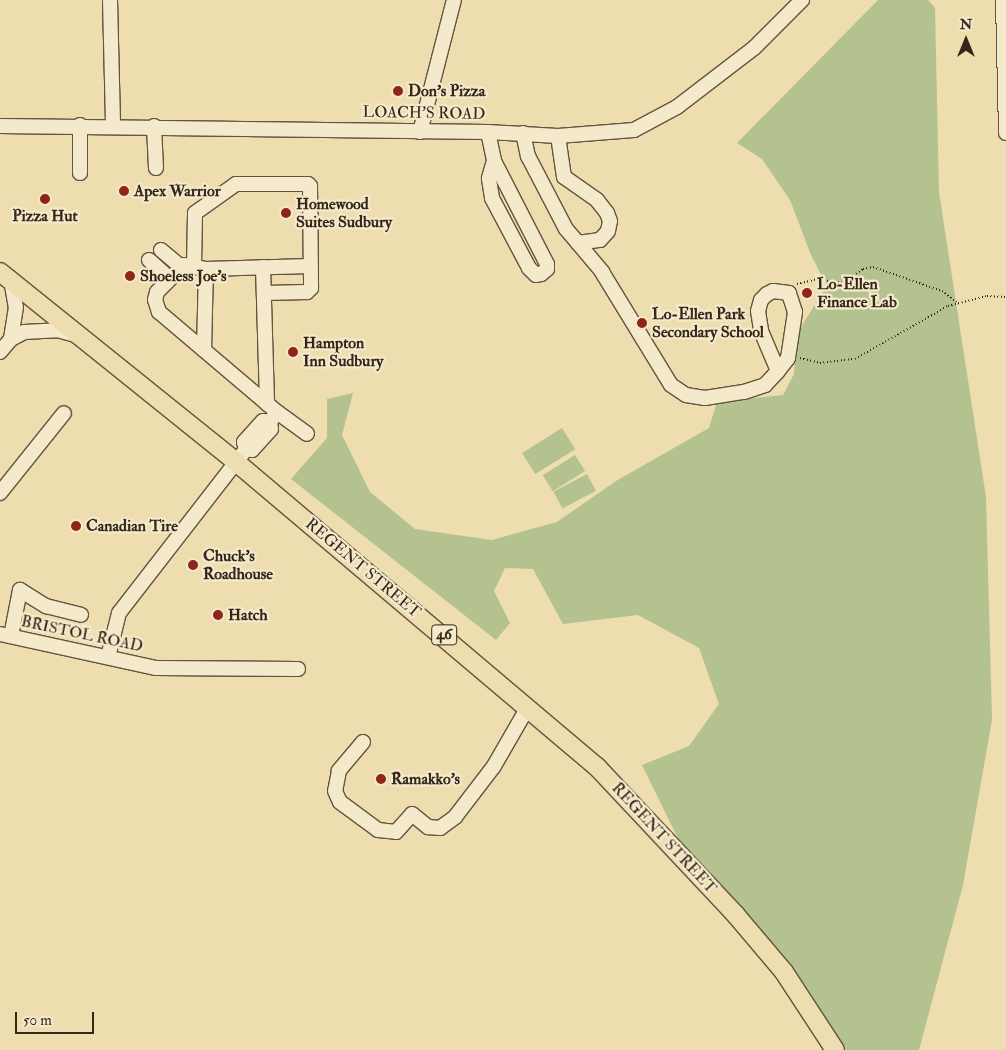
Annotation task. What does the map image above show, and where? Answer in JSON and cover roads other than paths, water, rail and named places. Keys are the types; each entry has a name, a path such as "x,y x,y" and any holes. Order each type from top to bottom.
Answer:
{"main road":[{"name":"REGENT STREET","path":"5,276 79,336 241,455 598,767 690,863 784,972 835,1050"}],"street":[{"path":"110,0 113,125"},
{"path":"420,132 454,0"},
{"name":"LOACH'S ROAD","path":"0,126 113,125 488,132 558,136 634,130 677,107 754,48 802,0"},
{"path":"1003,0 1006,133"},
{"path":"80,125 80,173"},
{"path":"154,126 156,168"},
{"path":"488,132 494,161 548,264 547,269 541,274 536,274 529,268 492,198 489,178 494,161"},
{"path":"523,133 528,156 566,229 602,272 671,385 686,395 705,398 744,392 765,385 778,371 788,358 795,312 789,293 773,291 761,300 758,311 761,331 778,371"},
{"path":"558,136 564,177 597,200 610,221 608,231 600,240 578,243"},
{"path":"204,350 195,213 236,184 310,186 311,288 307,292 264,293"},
{"path":"161,250 180,266 310,266"},
{"path":"149,260 169,278"},
{"path":"180,266 157,292 156,306 271,413 307,434"},
{"path":"108,657 119,613 241,455 252,450 271,428 263,267"},
{"path":"5,276 16,307 11,339"},
{"path":"0,352 11,339 40,329 79,336"},
{"path":"3,483 64,413"},
{"path":"6,635 20,590 46,606 81,615"},
{"name":"BRISTOL ROAD","path":"6,635 156,668 298,669"},
{"path":"363,742 339,771 335,791 340,802 378,830 396,832 412,814 428,826 440,828 455,817 494,766 528,707"}],"place":[{"name":"Don's Pizza","path":"398,91"},
{"name":"Apex Warrior","path":"124,191"},
{"name":"Pizza Hut","path":"45,199"},
{"name":"Homewood Suites Sudbury","path":"286,213"},
{"name":"Shoeless Joe's","path":"130,276"},
{"name":"Lo-Ellen Finance Lab","path":"807,293"},
{"name":"Lo-Ellen Park Secondary School","path":"642,323"},
{"name":"Hampton Inn Sudbury","path":"293,352"},
{"name":"Canadian Tire","path":"76,526"},
{"name":"Chuck's Roadhouse","path":"193,565"},
{"name":"Hatch","path":"218,615"},
{"name":"Ramakko's","path":"381,779"}]}
